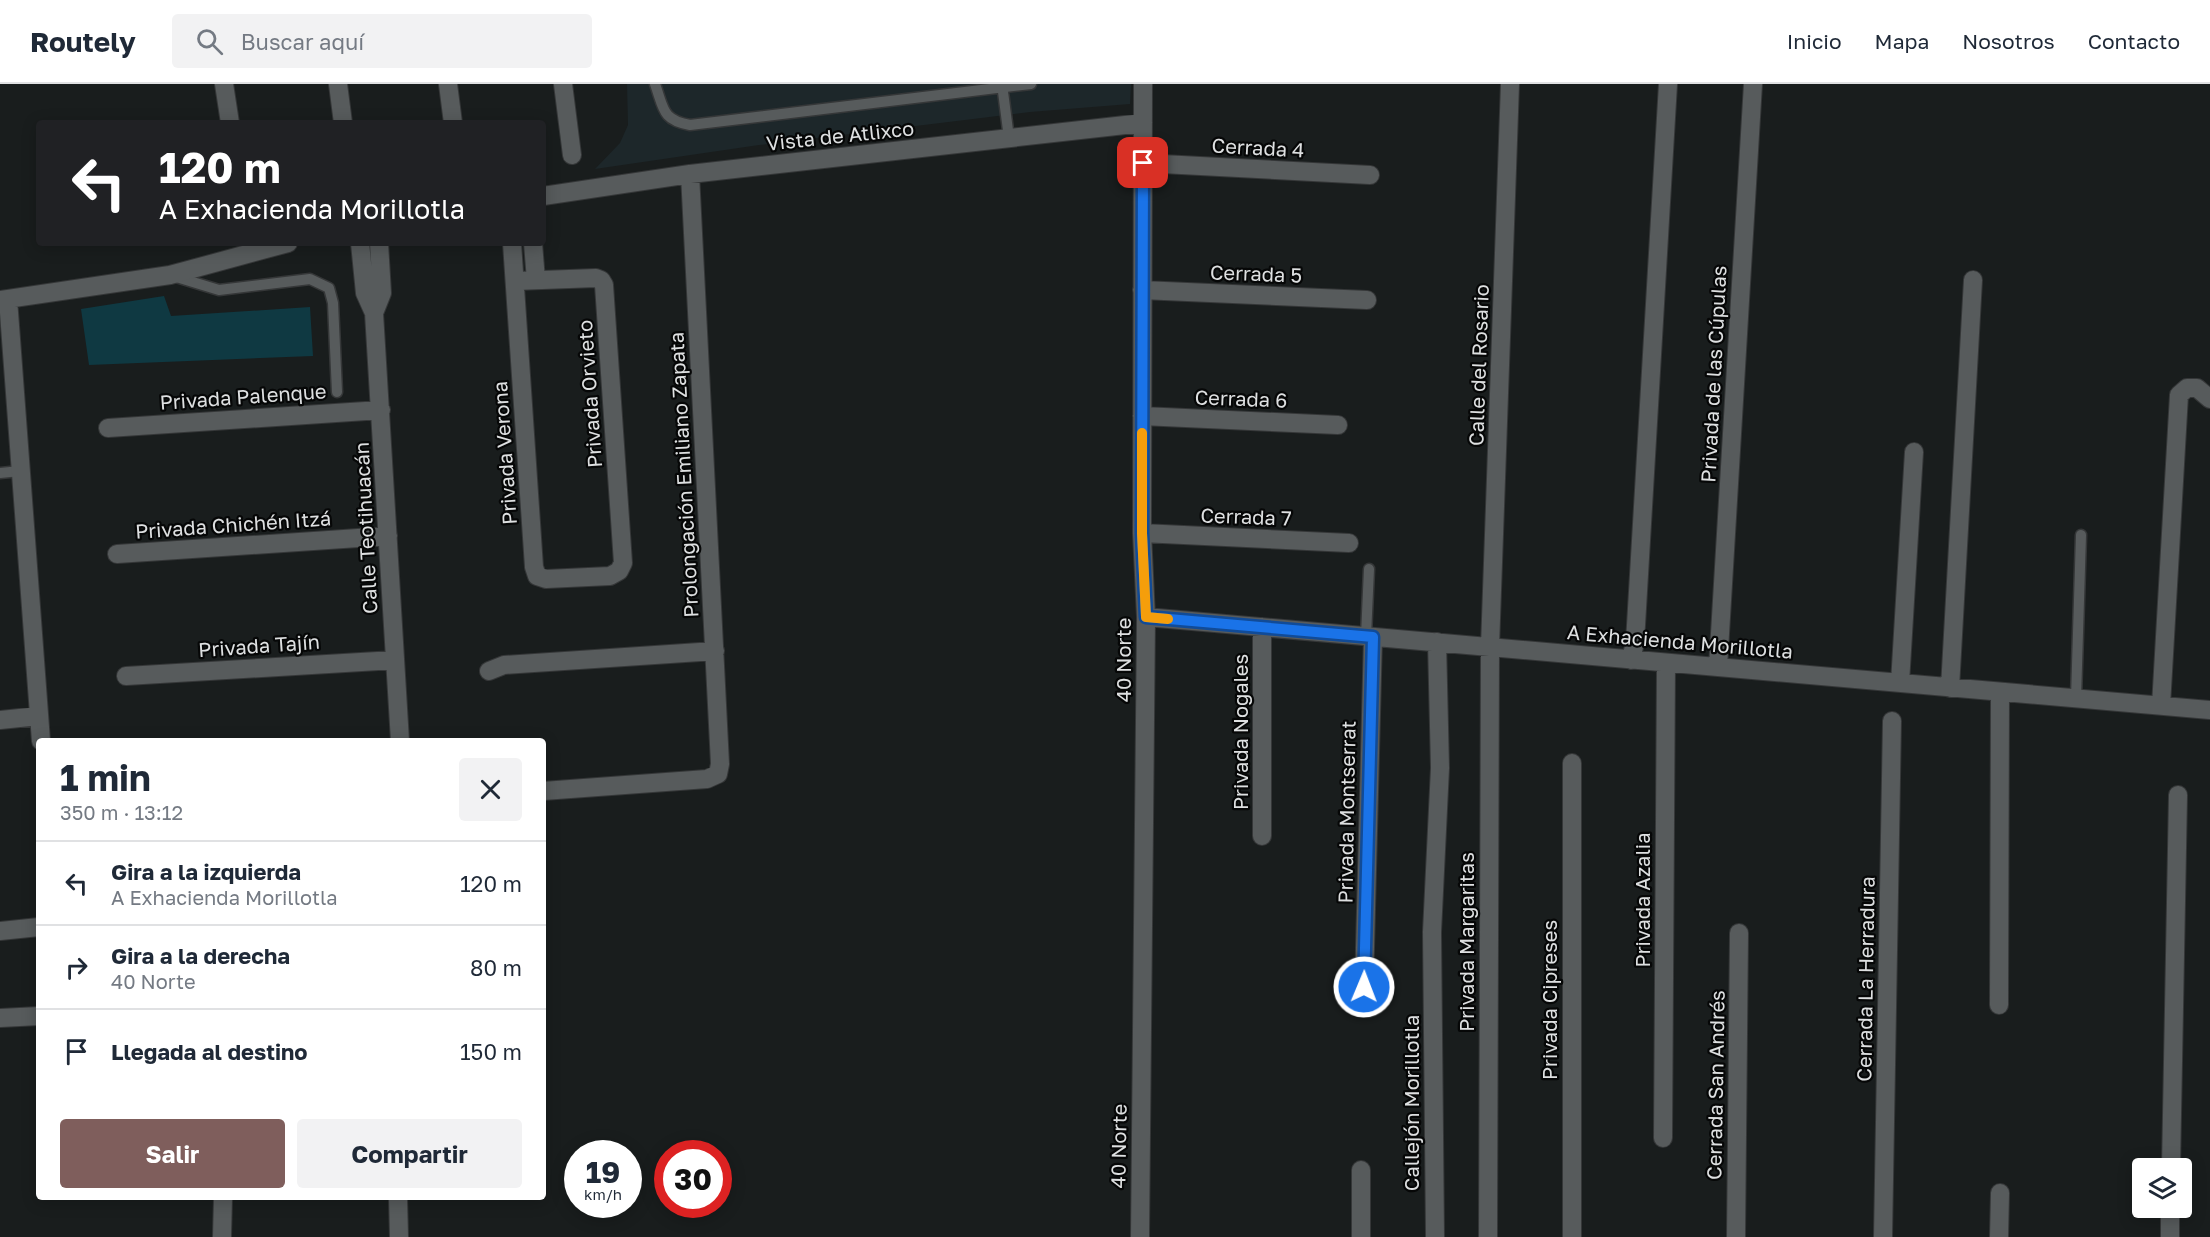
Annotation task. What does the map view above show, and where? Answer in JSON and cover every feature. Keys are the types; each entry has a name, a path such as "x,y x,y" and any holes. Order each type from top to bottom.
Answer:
{"street":[{"path":"224,84 230,120"},
{"path":"338,84 344,120"},
{"path":"448,84 453,120"},
{"path":"563,84 572,155"},
{"name":"40 Norte","path":"1140,1237 1146,617 1142,533 1143,84"},
{"name":"Calle del Rosario","path":"1490,647 1510,84"},
{"path":"1631,660 1635,642 1668,84"},
{"name":"Privada de las Cúpulas","path":"1718,667 1753,84"},
{"name":"Vista de Atlixco","path":"546,196 690,174 1143,123"},
{"name":"Cerrada 4","path":"1143,163 1370,175"},
{"name":"Prolongación Emiliano Zapata","path":"546,791 707,779 718,774 720,764 715,651 690,174"},
{"path":"41,738 20,471 6,358 4,299 170,275 277,246"},
{"name":"Calle Teotihuacán","path":"360,246 365,293 374,313 400,738"},
{"name":"Calle Teotihuacán","path":"374,313 382,293 379,246"},
{"name":"Privada Verona","path":"512,246 533,555 537,576 546,579 610,576 619,571"},
{"path":"533,246 536,280"},
{"name":"Privada Orvieto","path":"515,281 597,278 604,285 623,563 619,571"},
{"path":"1950,687 1973,280"},
{"name":"Cerrada 5","path":"1142,290 1367,300"},
{"path":"2161,706 2179,395 2187,388 2197,388 2210,399"},
{"name":"Privada Palenque","path":"108,428 381,410"},
{"name":"Cerrada 6","path":"1142,416 1338,425"},
{"path":"1900,683 1914,452"},
{"name":"Cerrada 7","path":"1142,533 1348,543"},
{"name":"Privada Chichén Itzá","path":"117,554 388,536"},
{"name":"A Exhacienda Morillotla","path":"1146,617 2210,710"},
{"name":"Privada Nogales","path":"1262,627 1263,836"},
{"name":"Privada Montserrat","path":"1364,987 1369,637"},
{"name":"Callejón Morillotla","path":"1435,1237 1432,932 1440,768 1437,642"},
{"name":"Privada Margaritas","path":"1488,1237 1490,647"},
{"path":"489,671 504,665 715,651"},
{"name":"Privada Tajín","path":"126,676 395,660"},
{"name":"Privada Azalia","path":"1663,1138 1666,663"},
{"path":"1999,1005 2000,692"},
{"path":"0,720 39,716"},
{"name":"Cerrada La Herradura","path":"1883,1237 1892,721"},
{"name":"Privada Cipreses","path":"1572,763 1572,1237"},
{"path":"2171,1158 2178,795"},
{"path":"0,931 36,927"},
{"name":"Cerrada San Andrés","path":"1736,1237 1739,933"},
{"path":"0,1018 36,1016"},
{"path":"1361,1170 1361,1237"},
{"path":"1999,1237 2000,1193"},
{"path":"222,1237 223,1200"},
{"path":"398,1200 399,1237"},
{"path":"2170,1218 2170,1237"}],"lane":[{"path":"655,84 666,112 674,122 690,125 1031,84"},
{"path":"1003,86 1010,138"},
{"path":"170,275 219,291 310,279 329,288 333,303 337,392"},
{"path":"0,473 20,471"},
{"path":"2076,698 2080,535"},
{"path":"1369,569 1369,637"}],"shaded area":[{"path":"627,84 1131,84 1130,104 1030,112 759,145 595,169 620,143 628,125"},
{"path":"164,296 171,316 310,307 313,356 89,365 81,309"}],"slow traffic":[{"path":"1142,433 1142,533 1146,617 1168,619"}],"route":[{"path":"1143,163 1142,533 1146,617 1373,637 1364,987"}]}
